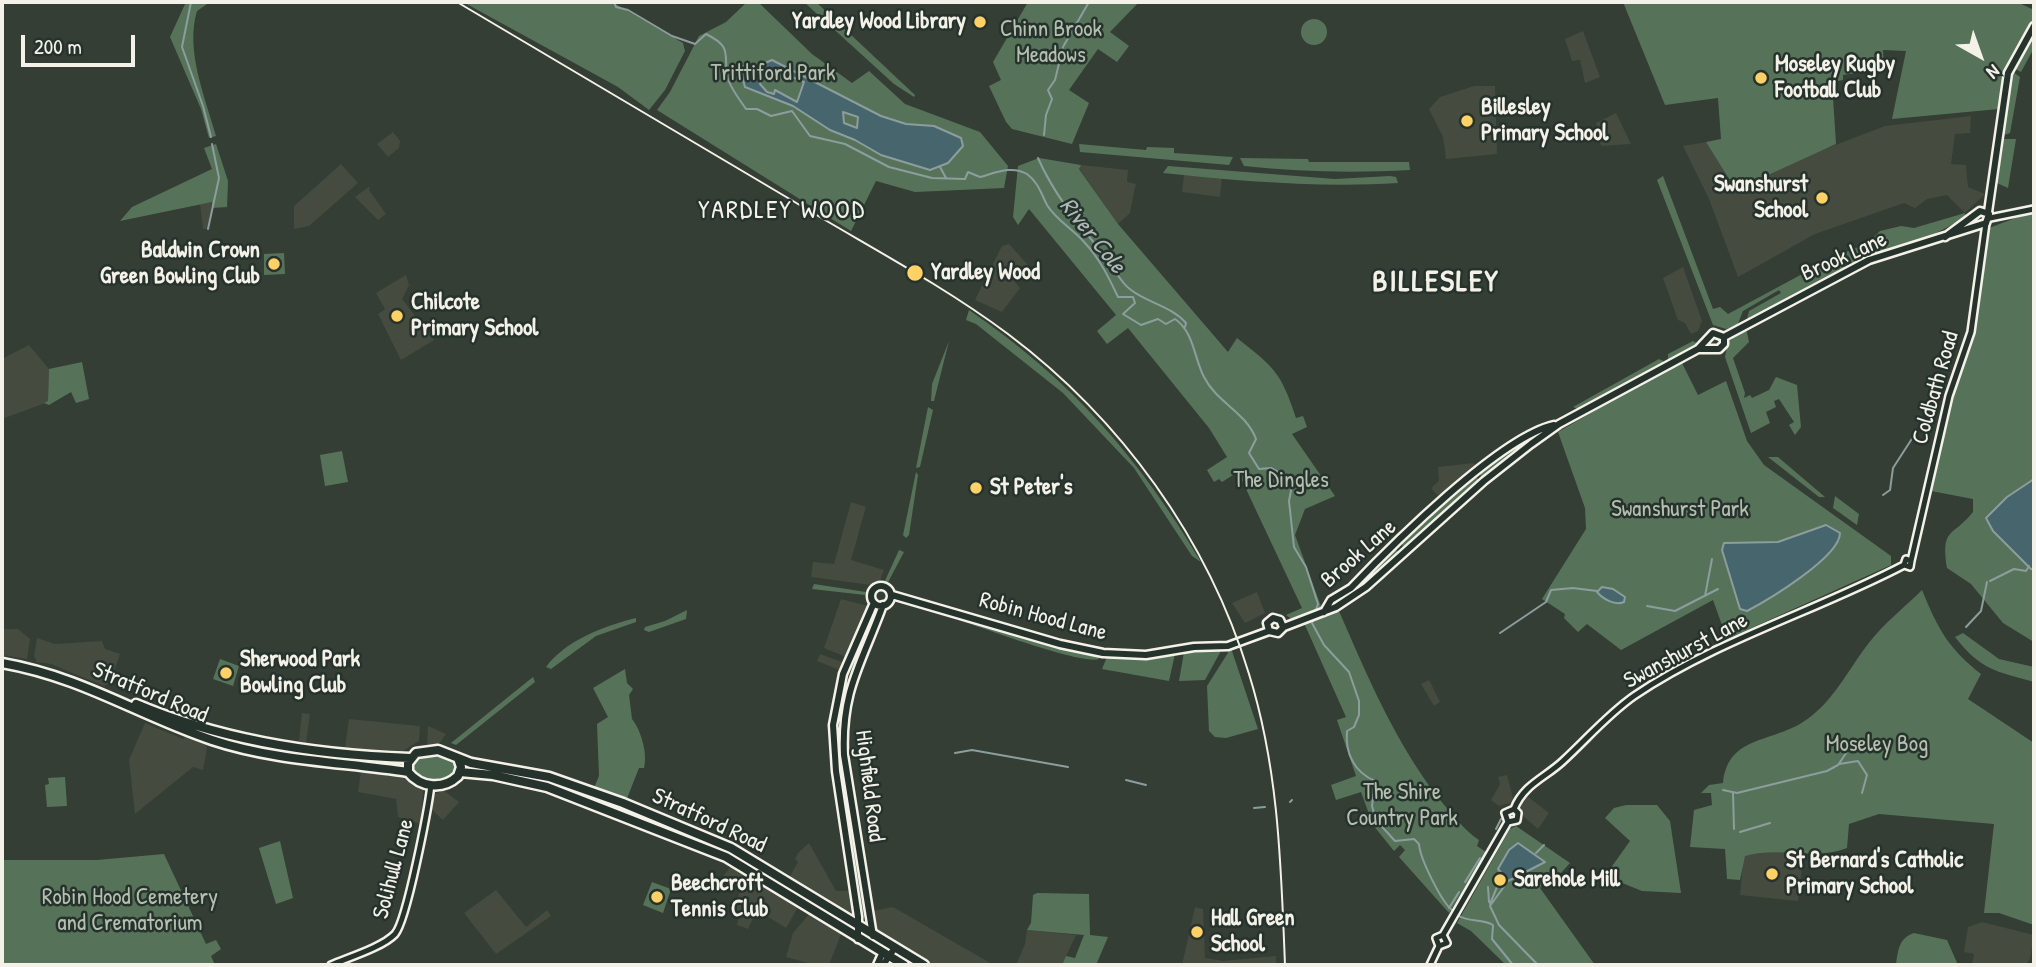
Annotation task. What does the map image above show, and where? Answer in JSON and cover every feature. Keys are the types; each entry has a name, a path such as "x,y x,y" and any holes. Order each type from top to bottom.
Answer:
{"highway":[{"name":"Stratford Road","path":"2,661 70,674 214,741 317,761 408,772"},
{"name":"Stratford Road","path":"2,661 69,679 175,722 243,738 317,750 410,758"},
{"path":"214,741 217,730"},
{"path":"241,748 243,738"},
{"path":"317,750 317,761"},
{"path":"431,750 458,758 460,772 451,781 430,785 419,782 408,772 410,758 416,753 431,750"},
{"name":"Stratford Road","path":"458,758 550,778 731,848 884,959 904,965"},
{"name":"Stratford Road","path":"460,772 493,775 547,787 726,857 847,920 924,965"},
{"path":"647,825 651,816"},
{"path":"847,920 858,915"}],"main road":[{"path":"1983,217 1992,196 2008,73 2034,26"},
{"name":"Brook Lane","path":"1285,625 1325,610 1334,597 1353,591 1404,552 1484,481 1559,424 1709,344 1713,333 1724,337 1859,265 1945,237 1983,217 2034,209"},
{"name":"Coldbath Road","path":"1911,561 1949,396 1971,332 1983,217"},
{"path":"1709,344 1722,347 1724,337"},
{"name":"Brook Lane","path":"1353,591 1397,544 1476,472 1525,435 1559,424"},
{"path":"1525,435 1531,444"},
{"path":"1476,472 1484,481"},
{"path":"1397,544 1404,552"},
{"name":"Swanshurst Lane","path":"1430,965 1439,946 1447,943 1443,935 1508,822 1505,813 1514,809 1533,783 1563,761 1607,717 1654,683 1725,646 1904,565 1906,559 1911,561"},
{"path":"878,588 889,588 892,595 883,605 873,605 870,595 878,588"},
{"name":"Robin Hood Lane","path":"892,595 1060,644 1103,653 1146,655 1238,643 1269,631"},
{"name":"Highfield Road","path":"858,939 858,915 833,743 835,705 849,661 873,605"},
{"name":"Highfield Road","path":"873,936 844,755 845,706 857,665 883,605"},
{"path":"1276,618 1285,625 1278,633 1269,631 1267,625 1270,620 1276,618"},
{"path":"849,661 857,665"},
{"path":"835,705 845,706"},
{"path":"839,784 848,782"},
{"name":"Solihull Lane","path":"331,965 387,939 399,926 425,825 430,785"},
{"path":"858,915 865,920 870,916"},
{"path":"877,965 894,949"}],"shaded area":[{"path":"1583,31 1600,77 1585,83 1580,60 1572,61 1565,39"},
{"name":"Billesley Primary School","path":"1474,86 1495,86 1497,154 1446,159 1443,137 1429,109 1440,97"},
{"path":"1616,113 1631,144 1601,146 1596,123"},
{"name":"Swanshurst School","path":"1971,116 1970,133 1955,134 1951,164 1966,165 1968,187 1985,194 1965,213 1947,195 1927,199 1915,208 1904,203 1815,234 1738,277 1709,199 1683,146 1706,142 1729,179 1744,185 1804,157 1885,126"},
{"path":"393,132 400,141 399,148 388,157 377,144"},
{"path":"341,164 358,183 309,226 294,229 294,206"},
{"path":"1081,165 1128,170 1127,182 1136,184 1130,213 1118,224 1079,168"},
{"path":"1184,175 1222,177 1220,197 1182,192"},
{"path":"370,186 369,190 386,214 378,220 355,197"},
{"path":"213,202 208,229 203,229 200,204"},
{"path":"1009,244 1028,265 1015,282 1020,288 1002,312 975,300 1002,246"},
{"path":"1683,267 1702,321 1698,331 1691,334 1685,323 1678,320 1663,278"},
{"name":"Chilcote Primary School","path":"406,275 409,285 402,299 418,320 422,319 434,340 401,360 378,314 385,309 376,293"},
{"path":"29,345 49,369 48,402 2,419 2,359"},
{"path":"1473,463 1477,466 1440,498 1431,488 1439,481 1438,467"},
{"path":"851,502 866,507 851,560 884,570 878,586 811,577 813,562 834,564"},
{"path":"1257,592 1265,613 1245,623 1232,603"},
{"path":"841,599 868,606 846,657 824,648"},
{"path":"4,629 18,629 30,639 27,659 2,655"},
{"path":"37,638 55,644 102,641 105,649 120,654 110,683 104,686 51,664 37,662 34,656"},
{"path":"820,654 845,663 842,671 817,661"},
{"path":"1429,680 1440,702 1434,706 1421,684"},
{"path":"302,713 310,714 306,743 299,741"},
{"path":"349,719 420,726 419,741 398,754 345,748"},
{"path":"145,723 183,739 187,735 206,743 207,749 203,770 193,767 135,814 129,760"},
{"path":"428,726 446,734 438,745 427,744"},
{"path":"361,771 400,775 423,790 421,824 398,817 396,799 358,792"},
{"path":"1507,775 1514,802 1499,806 1491,800 1500,784 1498,777"},
{"path":"443,790 459,802 443,820 432,810 433,795"},
{"path":"1527,796 1549,813 1538,829 1523,816 1521,807"},
{"path":"809,843 836,891 850,891 852,910 849,913 789,878 798,862 795,859 798,853"},
{"name":"St Bernard's Catholic Primary School","path":"1744,850 1804,853 1798,901 1740,895"},
{"path":"731,866 796,906 797,909 786,928 757,910 748,929 737,925 740,913 734,910 741,888 722,878"},
{"path":"496,890 526,927 547,910 551,916 496,954 464,913"},
{"path":"893,907 992,964 933,965 896,946 876,932 873,911"},
{"name":"Hall Green School","path":"1195,907 1203,909 1205,958 1223,961 1276,956 1276,965 1182,965"},
{"path":"809,914 841,934 829,965 815,965 786,957 793,933"},
{"path":"1982,922 2034,935 2030,959 2025,965 1972,965 1974,954 1964,952 1968,927"},
{"path":"1027,930 1076,935 1062,965 1016,965 1025,944"}],"green space":[{"path":"186,2 210,2 197,11 193,42 198,74 216,136 209,138 201,109 170,37"},
{"path":"463,2 612,2 683,43 685,51 665,90 649,110 618,87"},
{"name":"Trittiford Park","path":"747,2 758,2 812,54 852,83 869,71 905,104 980,132 1008,166 1004,188 915,192 876,181 851,231 657,110 670,92 699,36 726,22"},
{"path":"804,2 816,2 915,95 914,97 894,84"},
{"name":"Chinn Brook Meadows","path":"1028,2 1139,2 1110,32 1129,46 1117,62 1098,49 1069,90 1089,103 1072,144 1012,129 989,86 1001,80 993,62"},
{"path":"1623,2 2017,2 2034,10 2034,20 2008,65 1999,109 1892,119 1906,51 1883,50 1884,69 1843,75 1843,80 1832,82 1836,144 1744,186 1729,179 1706,142 1721,139 1718,98 1665,105"},
{"path":"1314,19 1323,23 1327,32 1323,41 1314,45 1305,41 1301,32 1305,23"},
{"path":"2034,31 2034,48 2021,72 2013,68"},
{"path":"2013,72 2020,77 2010,133 2004,135 2009,78"},
{"path":"2003,139 2016,139 2008,188 1997,183"},
{"path":"216,144 228,181 227,207 212,208 212,202 120,221 132,207 212,169 204,148"},
{"path":"1079,144 1146,150 1147,147 1174,148 1174,153 1233,157 1229,165 1080,152"},
{"name":"The Dingles","path":"1039,158 1081,165 1079,169 1118,224 1228,352 1237,338 1260,356 1275,372 1286,390 1296,418 1303,416 1307,427 1292,434 1335,496 1305,509 1295,535 1322,609 1293,620 1286,615 1302,608 1238,472 1222,482 1219,479 1214,482 1207,470 1227,457 1209,428 1128,328 1107,344 1097,331 1116,315 1029,209 1018,225 1013,217 1018,166"},
{"path":"1240,158 1308,159 1309,162 1409,162 1410,170 1286,170 1244,166"},
{"path":"1168,166 1335,179 1390,176 1396,177 1398,183 1339,185 1250,181 1163,173"},
{"path":"1663,176 1713,309 1720,307 1728,314 1832,258 1868,243 1880,231 1901,226 1914,228 1965,213 1965,218 1921,241 1853,265 1848,255 1841,258 1845,268 1747,319 1749,311 1781,293 1779,290 1743,311 1737,326 1726,329 1713,325 1657,180"},
{"path":"2034,211 2034,642 2003,623 1971,584 1947,568 1947,539 1973,512 1973,499 1931,491 1955,385 1974,329 1989,228"},
{"name":"Baldwin Crown Green Bowling Club","path":"284,253 285,274 264,275 264,254"},
{"path":"969,310 1039,364 1100,422 1153,488 1201,562 1192,556 1134,468 1063,393 976,324 966,320"},
{"path":"1746,328 1749,342 1733,358 1745,393 1744,398 1750,395 1752,398 1769,390 1776,377 1797,385 1801,427 1795,435 1789,425 1794,422 1779,399 1774,401 1776,407 1766,412 1770,423 1751,433 1725,357 1728,342"},
{"path":"949,341 934,401 931,401 932,384"},
{"path":"1693,341 1700,345 1668,360 1668,354"},
{"path":"1659,359 1664,366 1581,410 1573,407"},
{"name":"Swanshurst Park","path":"1681,361 1698,395 1726,381 1747,441 1764,465 1891,556 1891,565 1727,639 1713,600 1621,650 1587,624 1578,632 1564,618 1565,614 1542,599 1586,529 1585,508 1558,432"},
{"path":"82,362 89,399 76,403 71,392 49,405 44,403 48,401 49,369"},
{"path":"928,407 933,410 920,467 916,468"},
{"path":"1525,440 1527,445 1483,479 1479,473"},
{"path":"342,451 348,482 325,486 320,455"},
{"path":"1768,457 1778,457 1825,497 1819,497"},
{"path":"916,472 918,475 909,535 906,538 903,535"},
{"path":"1476,476 1480,482 1403,548 1402,543"},
{"path":"1835,496 1859,514 1857,525 1833,508"},
{"path":"1395,549 1400,553 1360,588 1358,584"},
{"path":"899,550 904,552 886,586 884,583"},
{"path":"814,584 866,592 865,595 812,589"},
{"name":"Moseley Bog","path":"1922,590 1945,637 1981,674 1968,699 2034,743 2034,925 1999,913 1984,913 1994,824 1879,814 1849,824 1847,848 1835,852 1771,852 1745,856 1740,880 1727,879 1725,849 1690,847 1694,810 1712,805 1711,793 1701,793 1709,785 1723,783 1733,757 1752,743 1790,729 1813,715 1831,696 1874,637"},
{"name":"The Shire Country Park","path":"1338,609 1385,711 1412,760 1445,806 1479,840 1477,846 1486,852 1449,913 1399,857 1405,850 1400,845 1394,851 1373,825 1361,792 1336,800 1331,785 1356,776 1337,720 1346,717 1304,623"},
{"path":"687,610 686,619 649,632 644,630 645,627"},
{"path":"873,611 877,613 855,662 852,660"},
{"path":"959,617 1097,655 1099,659 1073,657 959,620"},
{"path":"636,618 636,622 596,636 551,669 546,667 564,649 586,635"},
{"path":"1963,633 1999,659 2034,667 2034,682 1999,672 1981,663 1955,637"},
{"path":"1231,648 1258,729 1226,738 1215,737 1209,731 1207,686"},
{"path":"1222,649 1205,680 1179,681 1184,652"},
{"path":"1175,654 1169,681 1102,669 1107,657"},
{"name":"Sherwood Park Bowling Club","path":"220,659 239,666 233,686 213,679"},
{"path":"625,669 627,683 633,689 629,695 632,719 641,736 645,756 644,768 639,768 626,801 594,788 599,776 597,724 608,717 593,688"},
{"path":"533,677 535,682 456,745 451,743"},
{"path":"245,740 315,753 314,757 245,746"},
{"path":"433,752 454,759 458,768 455,775 432,781 412,771 414,757"},
{"path":"321,754 402,761 390,766 321,758"},
{"path":"65,777 67,806 47,807 45,785 49,784 48,778"},
{"path":"844,789 867,915 863,918 842,792"},
{"path":"1626,805 1657,805 1670,821 1681,893 1642,891 1605,876 1630,841 1605,818 1614,808"},
{"path":"654,820 729,850 792,888 789,893 652,824"},
{"path":"1516,826 1570,863 1560,874 1551,872 1540,888 1595,965 1506,965 1471,931 1457,923 1510,829"},
{"path":"280,841 293,898 276,904 259,848"},
{"name":"Robin Hood Cemetery and Crematorium","path":"164,854 206,944 216,940 221,949 211,956 215,965 2,965 2,860 97,860"},
{"name":"Beechcroft Tennis Club","path":"652,882 671,889 663,913 643,905"},
{"path":"1089,894 1090,935 1108,937 1096,965 1062,965 1066,956 1075,958 1084,935 1027,930 1031,923 1033,895"},
{"path":"1914,933 1947,940 1958,965 1896,965 1902,941"}],"water":[{"path":"772,60 881,116 906,124 934,126 961,138 963,146 948,163 930,170 881,155 830,130 793,106 745,87 739,65 752,69","holes":["764,72 780,72 804,82 797,102 775,90 774,94 767,92 760,84","843,112 858,117 857,128 844,123"]},
{"path":"2034,479 2034,569 2031,569 1993,531 1986,518 2007,497"},
{"path":"1826,525 1840,533 1837,543 1828,554 1770,598 1747,611 1740,609 1722,550 1724,543 1778,542"},
{"path":"1602,587 1613,589 1625,597 1624,602 1613,602 1602,597 1597,592"},
{"path":"1518,843 1545,862 1508,881 1498,869 1509,850"}],"waterway":[{"path":"191,2 182,47 211,137"},
{"name":"River Cole","path":"614,2 616,7 628,10 672,36 695,44 706,34 720,43 725,51 728,79 746,109 757,109 771,116 792,111 810,136 845,144 889,167 932,178 965,179 968,172 980,177 1009,170 1021,171 1031,177 1051,210 1081,238 1095,256 1118,297 1133,297 1135,303 1123,314 1141,325 1158,319 1166,324 1175,319 1181,324 1190,338 1204,377 1216,394 1239,414 1256,439 1249,453 1259,469 1271,468 1293,480 1289,501 1294,547 1306,567 1318,604 1315,613"},
{"path":"1044,135 1046,115 1052,99 1048,90 1055,80 1063,47 1089,2"},
{"path":"208,229 219,178 212,144"},
{"path":"1038,158 1061,199 1124,283 1131,290 1180,317 1186,323 1185,327"},
{"path":"940,167 946,178"},
{"path":"1883,495 1890,490 1893,468 1915,434"},
{"path":"1705,596 1712,559"},
{"path":"1990,581 2014,569 2026,571 2029,566"},
{"path":"1966,627 1981,611 1987,582"},
{"path":"1500,633 1546,602 1551,590 1573,588 1597,591"},
{"path":"1647,606 1675,611 1718,589"},
{"name":"River Cole","path":"1314,618 1312,623 1324,645 1349,672 1359,701 1359,715 1354,727 1347,731 1348,747 1356,767 1375,781 1372,806 1376,820 1395,841 1414,839 1419,844 1432,880 1453,911"},
{"path":"1723,790 1737,793 1827,771 1838,765 1853,743"},
{"path":"955,753 972,750 1068,767"},
{"path":"1839,764 1858,761 1867,775 1862,793"},
{"path":"1126,780 1146,785"},
{"path":"1733,793 1734,829"},
{"path":"1254,808 1265,807"},
{"path":"1496,829 1501,819"},
{"path":"1740,832 1770,823"},
{"path":"1536,853 1544,845"},
{"path":"1465,882 1480,858"},
{"path":"1508,881 1490,906 1499,925 1538,965"},
{"path":"1488,887 1489,902"},
{"path":"1490,904 1497,887"},
{"path":"1449,908 1459,892"},
{"name":"River Cole","path":"1457,915 1493,925 1492,939 1513,965"}],"railway":[{"path":"457,2 956,298 1049,367 1088,404 1123,443 1156,485 1185,530 1232,624 1249,674 1273,782 1280,855 1285,965"}],"place":[{"name":"Yardley Wood Library","path":"980,22"},
{"name":"Moseley Rugby Football Club","path":"1761,78"},
{"name":"Billesley Primary School","path":"1467,121"},
{"name":"Swanshurst School","path":"1822,198"},
{"name":"Baldwin Crown Green Bowling Club","path":"274,264"},
{"name":"Yardley Wood","path":"915,273"},
{"name":"Chilcote Primary School","path":"397,316"},
{"name":"St Peter's","path":"976,488"},
{"name":"Sherwood Park Bowling Club","path":"226,673"},
{"name":"St Bernard's Catholic Primary School","path":"1772,874"},
{"name":"Sarehole Mill","path":"1500,880"},
{"name":"Beechcroft Tennis Club","path":"657,897"},
{"name":"Hall Green School","path":"1197,932"}],"district":[{"name":"YARDLEY WOOD","path":"782,211"},
{"name":"BILLESLEY","path":"1436,283"}]}
